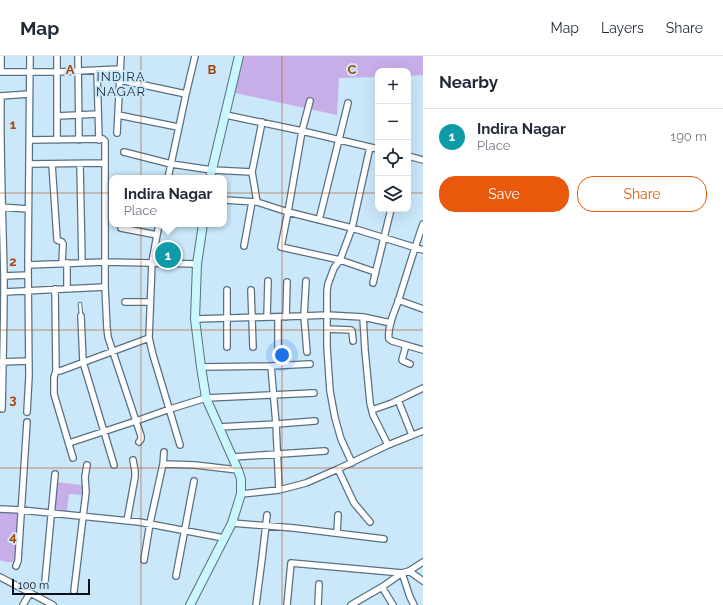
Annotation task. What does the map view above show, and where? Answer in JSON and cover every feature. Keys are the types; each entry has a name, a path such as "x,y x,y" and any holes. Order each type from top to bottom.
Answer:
{"main road":[{"path":"211,174 239,56"},
{"path":"191,604 232,523 241,494 241,479 238,470 206,398 201,367 195,320 197,264 203,227"}],"street":[{"path":"1,56 1,72 57,72 120,69"},
{"path":"27,412 29,361 28,209 30,56"},
{"path":"56,140 57,56"},
{"path":"78,56 79,140"},
{"path":"117,133 121,56"},
{"path":"169,175 178,127 195,56"},
{"path":"97,70 98,140"},
{"path":"120,80 186,94"},
{"path":"2,409 2,310 4,276 1,207 1,96 29,94"},
{"path":"310,101 302,131 281,247 340,260 375,272"},
{"path":"319,220 348,104"},
{"path":"56,116 98,114"},
{"path":"118,115 178,127"},
{"path":"226,115 375,148"},
{"path":"244,246 254,202 252,172 262,122"},
{"path":"29,140 103,139 105,141 105,287 108,337 141,436 139,442"},
{"path":"352,463 341,439 334,418 329,378 327,329 328,284 334,268 340,260 352,228 370,147"},
{"path":"124,152 211,174 252,172"},
{"path":"411,157 423,160"},
{"path":"29,164 105,163"},
{"path":"52,164 57,239 63,244 67,288"},
{"path":"80,164 82,262"},
{"path":"227,200 254,202 384,237 423,250"},
{"path":"1,207 28,209"},
{"path":"373,283 390,212"},
{"path":"423,224 391,323 389,336 389,339 392,341 423,350"},
{"path":"158,227 152,262 149,338 180,445"},
{"path":"121,228 157,235"},
{"path":"28,265 82,262 152,262 197,264"},
{"path":"4,276 28,275"},
{"path":"306,280 304,316 307,352"},
{"path":"267,318 268,281"},
{"path":"286,317 287,282"},
{"path":"4,292 105,287"},
{"path":"55,289 56,371 54,377 54,394 73,458"},
{"path":"227,290 227,347"},
{"path":"251,290 253,347"},
{"path":"398,300 423,309"},
{"path":"125,302 150,302"},
{"path":"195,320 327,315 363,317 391,323"},
{"path":"81,316 82,362 114,465"},
{"path":"278,317 278,351"},
{"path":"363,317 370,403 373,415 388,445"},
{"path":"327,329 351,330 352,340"},
{"path":"56,371 60,371 149,338"},
{"path":"406,345 402,360 410,364"},
{"path":"2,362 29,361"},
{"path":"201,367 310,364"},
{"path":"271,366 276,424 279,490"},
{"path":"372,410 423,388"},
{"path":"69,443 206,398 314,393"},
{"path":"398,400 412,435"},
{"path":"219,427 315,421"},
{"path":"16,566 18,561 27,422"},
{"path":"241,494 279,490 306,483 388,445 423,431"},
{"path":"233,457 325,451"},
{"path":"144,560 150,523 164,464 164,452"},
{"path":"127,521 135,477 133,460"},
{"path":"164,464 195,465 238,470"},
{"path":"74,591 86,487 85,477 88,465"},
{"path":"338,469 354,503 370,522"},
{"path":"45,581 55,474"},
{"path":"176,576 194,481"},
{"path":"0,509 150,523 224,538"},
{"path":"256,605 267,515"},
{"path":"337,533 338,515"},
{"path":"232,523 294,528 384,539"},
{"path":"287,605 291,563 402,573"},
{"path":"351,605 361,603 402,573 421,564"},
{"path":"409,571 423,580"},
{"path":"402,573 414,605"},
{"path":"0,578 53,605"},
{"path":"318,605 319,584"},
{"path":"382,587 393,605"},
{"path":"23,605 30,593"}],"lane":[{"path":"80,304 81,316"}],"shaded area":[{"path":"240,56 423,56 423,75 411,76 411,68 375,68 375,77 339,78 337,115 231,92"},
{"path":"57,482 82,485 82,495 69,494 67,511 54,510"},
{"path":"0,513 18,513 15,562 0,560"}],"place":[{"name":"Indira Nagar","path":"168,255"}],"district":[{"name":"INDIRA NAGAR","path":"121,84"}]}
